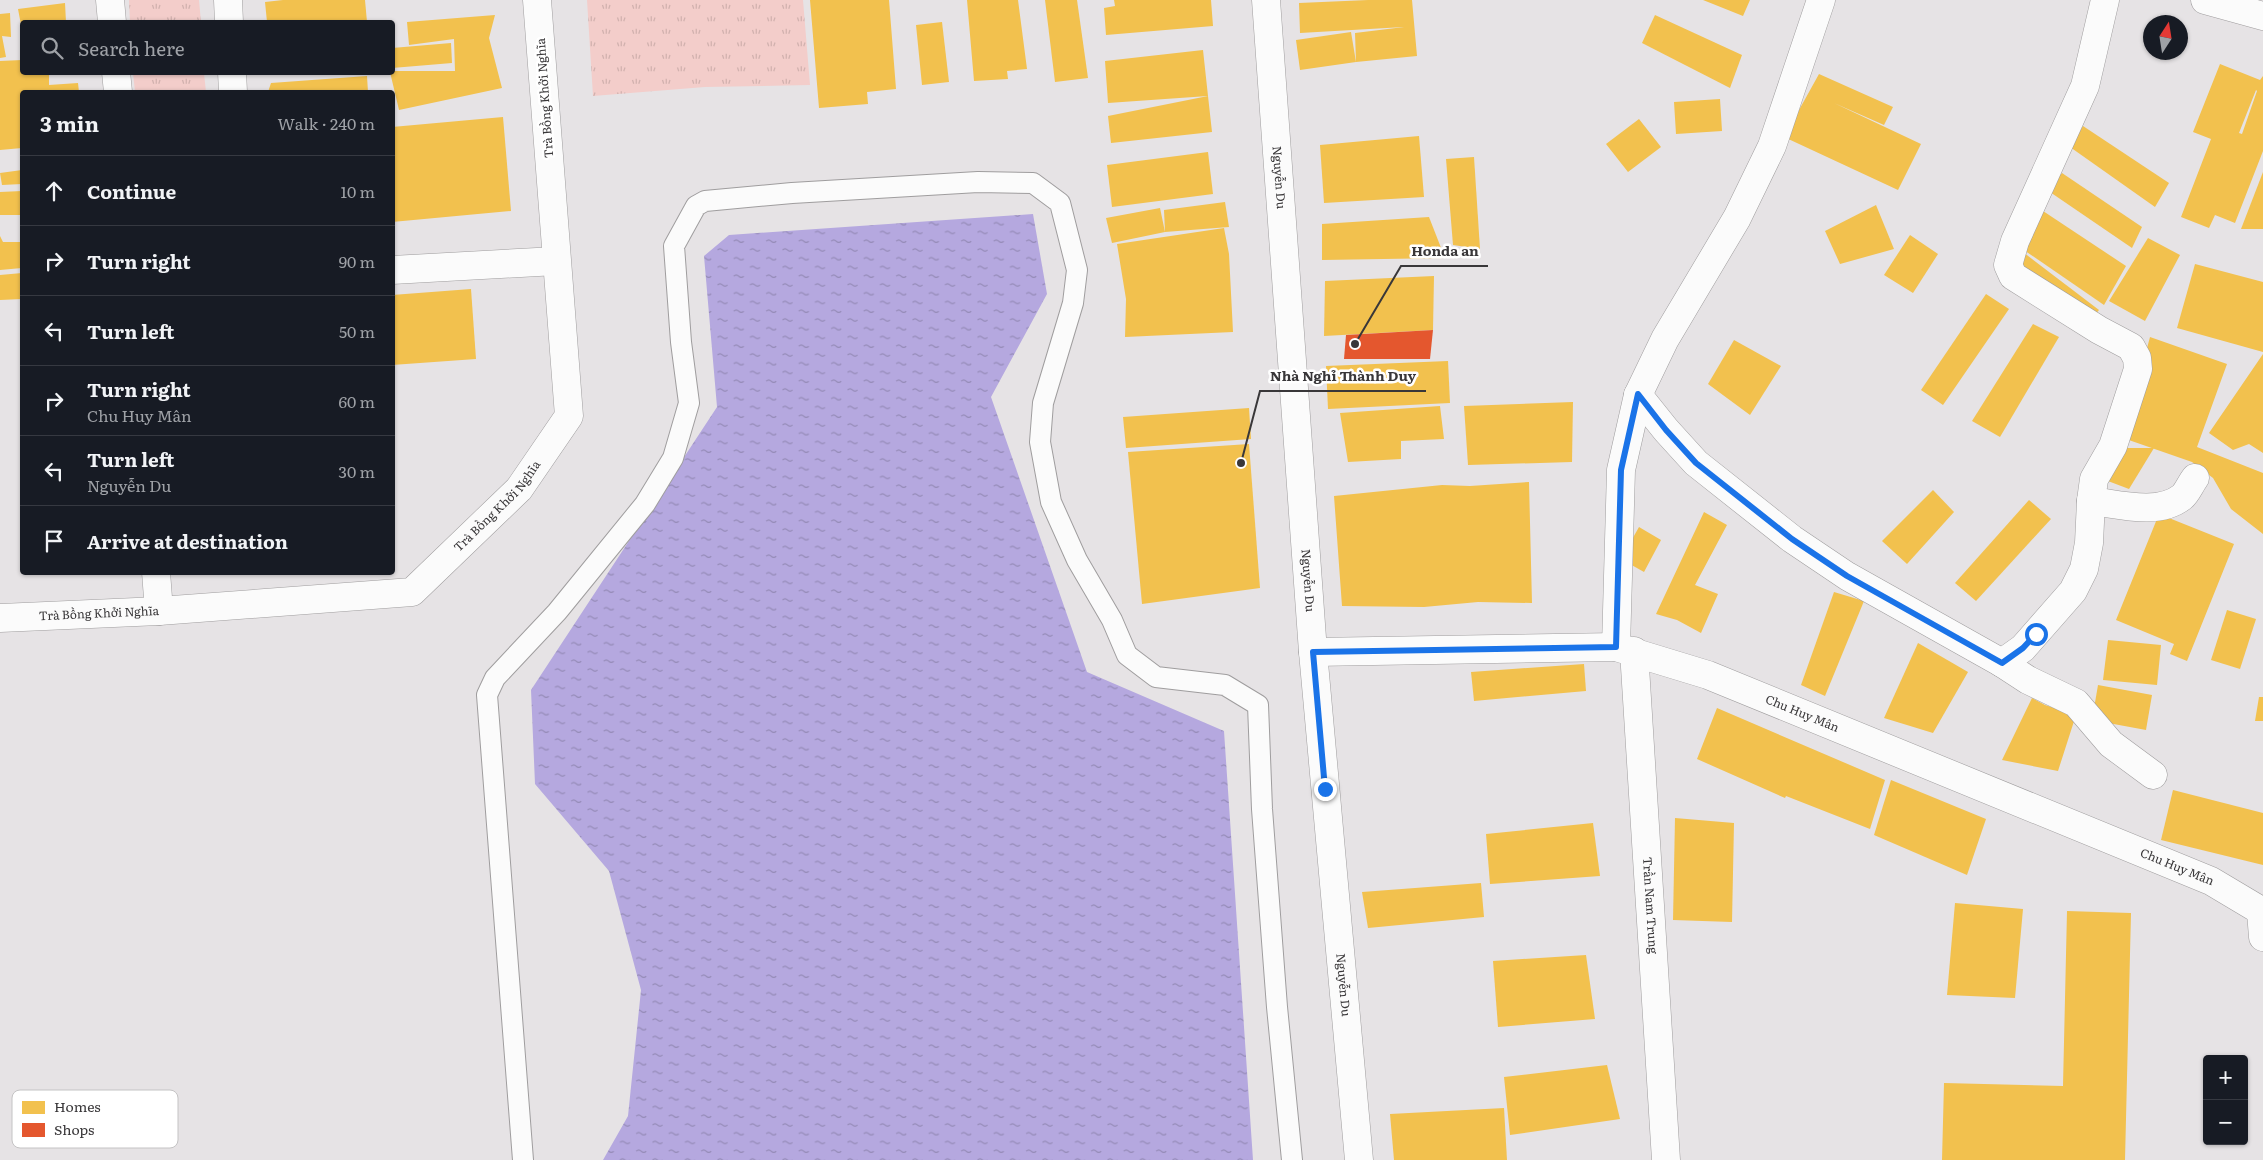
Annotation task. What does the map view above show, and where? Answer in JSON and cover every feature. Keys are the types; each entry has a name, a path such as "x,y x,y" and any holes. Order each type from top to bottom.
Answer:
{"street":[{"path":"110,0 112,20"},
{"path":"228,0 229,20"},
{"name":"Trà Bồng Khởi Nghĩa","path":"0,618 159,611 412,592 519,489 568,416 538,0"},
{"name":"Nguyễn Du","path":"1266,0 1313,652 1359,1160"},
{"name":"Trần Nam Trung","path":"1666,1160 1625,649 1621,470 1638,394 1665,339 1738,218 1772,146 1821,0"},
{"path":"2002,663 2023,648 2073,591 2084,569 2089,543 2094,480 2113,446 2138,369 2137,358 2131,347 2099,330 2013,276 2008,264 2015,242 2085,86 2105,0"},
{"path":"2205,0 2263,16"},
{"path":"116,75 118,90"},
{"path":"232,75 233,90"},
{"path":"523,1160 487,695 495,678 557,612 645,504 674,458 689,403 681,342 674,246 696,206 705,201 792,193 978,182 1033,183 1060,203 1077,270 1073,303 1043,403 1040,442 1051,502 1077,560 1112,620 1127,655 1156,677 1225,685 1258,705 1262,809 1275,987 1292,1160"},
{"path":"395,270 556,261"},
{"path":"1638,394 1666,430 1696,463 1792,539 1847,576 2002,663 2028,680 2076,703 2111,744 2153,775"},
{"path":"2091,501 2150,508 2168,504 2183,496 2195,478"},
{"path":"156,575 159,611"},
{"name":"Chu Huy Mân","path":"1313,652 1625,649 1708,675 2211,882 2262,920"}],"green space":[{"path":"129,0 199,0 201,20 130,20"},
{"path":"587,0 803,0 810,85 705,87 593,96"},
{"path":"133,75 204,75 206,90 135,90"}],"water":[{"path":"1033,214 1047,294 991,397 1087,672 1224,731 1253,1160 603,1160 628,1116 641,990 609,871 535,784 531,690 717,407 704,256 729,235"}],"building: Homes":[{"path":"283,0 365,0 367,20 267,20 265,2"},
{"path":"810,0 889,0 896,89 867,92 868,104 819,108"},
{"path":"967,0 1018,0 1027,69 1007,71 1008,79 974,81"},
{"path":"1045,0 1077,0 1088,78 1055,82"},
{"path":"1114,0 1211,0 1213,26 1106,35 1104,8 1115,6"},
{"path":"1412,0 1417,56 1356,62 1355,33 1404,27 1300,33 1299,3"},
{"path":"1703,0 1750,0 1743,16"},
{"path":"65,3 66,20 20,20 18,9"},
{"path":"10,13 11,37 2,36 6,57 0,58 0,14"},
{"path":"495,15 489,38 502,88 399,110 391,75 395,75 395,71 455,71 454,39 409,45 407,22"},
{"path":"1655,15 1742,55 1730,88 1642,43"},
{"path":"942,22 949,82 922,85 916,25"},
{"path":"1351,32 1356,62 1300,70 1296,40"},
{"path":"451,43 452,63 395,68 395,48"},
{"path":"1203,50 1208,96 1108,103 1105,61"},
{"path":"20,60 20,75 49,75 49,85 78,83 79,90 20,90 20,148 0,150 0,61"},
{"path":"2220,64 2260,80 2263,76 2263,151 2235,223 2215,215 2209,228 2181,217 2211,139 2193,132","holes":["2256,90 2242,134 2239,133"]},
{"path":"1819,74 1893,107 1884,125 1834,103 1921,144 1898,190 1784,137"},
{"path":"367,76 368,90 269,90 271,83"},
{"path":"1208,96 1212,132 1111,143 1108,116"},
{"path":"1720,99 1722,131 1676,134 1674,102"},
{"path":"503,117 511,211 395,222 395,127"},
{"path":"1639,119 1661,147 1628,172 1606,144"},
{"path":"2083,126 2169,183 2155,207 2070,147"},
{"path":"1419,136 1424,197 1324,203 1320,145"},
{"path":"1208,152 1213,194 1112,207 1107,165"},
{"path":"1474,157 1480,249 1453,245 1446,159"},
{"path":"20,170 20,184 2,185 0,173"},
{"path":"2263,172 2263,229 2241,229"},
{"path":"2062,173 2142,227 2132,248 2047,190"},
{"path":"20,191 20,215 0,215 0,192"},
{"path":"1225,202 1229,227 1165,232 1164,210"},
{"path":"1876,205 1894,249 1840,264 1825,231"},
{"path":"1160,208 1165,232 1112,243 1106,218"},
{"path":"2040,209 2126,266 2104,305 2018,246"},
{"path":"1429,217 1445,258 1322,260 1322,224"},
{"path":"1224,228 1229,254 1233,332 1125,337 1126,299 1117,244"},
{"path":"1910,235 1938,254 1913,293 1884,275"},
{"path":"0,236 3,242 20,242 20,268 0,270"},
{"path":"2148,238 2180,255 2145,321 2109,301"},
{"path":"2019,249 2099,310 2090,321 2012,268"},
{"path":"2195,264 2263,282 2263,352 2177,328"},
{"path":"20,273 20,299 0,300 0,275"},
{"path":"1434,276 1433,330 1324,336 1325,281"},
{"path":"471,289 476,359 395,365 395,295"},
{"path":"1986,294 2009,309 1943,405 1921,390"},
{"path":"2033,324 2059,337 2000,437 1972,421"},
{"path":"2150,337 2227,364 2197,447 2263,473 2263,534 2231,509 2213,478 2192,462 2123,438"},
{"path":"1734,340 1781,366 1750,415 1708,384"},
{"path":"2263,354 2263,453 2249,444 2233,450 2209,433"},
{"path":"1448,361 1450,403 1328,409 1326,366"},
{"path":"1573,402 1572,462 1468,465 1464,406"},
{"path":"1440,406 1444,439 1401,441 1401,459 1348,462 1340,413"},
{"path":"1249,408 1251,439 1126,448 1123,417"},
{"path":"1249,444 1260,588 1142,604 1128,452"},
{"path":"2119,448 2154,448 2129,489 2100,478"},
{"path":"1529,482 1532,603 1478,602 1424,607 1342,606 1334,496 1442,485 1470,486"},
{"path":"1933,490 1954,512 1907,564 1882,541"},
{"path":"2029,500 2051,519 1976,601 1955,583"},
{"path":"1704,512 1727,525 1695,585 1718,594 1701,633 1677,620 1656,614"},
{"path":"2159,514 2234,544 2187,661 2170,654 2174,644 2116,620"},
{"path":"1639,527 1661,540 1644,572 1621,559"},
{"path":"1834,592 1864,601 1825,696 1801,685"},
{"path":"2227,610 2256,619 2240,669 2211,660"},
{"path":"2108,640 2161,645 2157,685 2103,680"},
{"path":"1918,643 1968,672 1933,733 1884,718"},
{"path":"1584,664 1586,691 1474,701 1471,672"},
{"path":"2098,685 2152,695 2146,730 2092,720"},
{"path":"2259,697 2263,697 2263,721 2255,721"},
{"path":"2032,698 2045,705 2076,715 2058,771 2002,760"},
{"path":"1717,708 1885,780 1870,829 1786,796 1785,798 1697,759"},
{"path":"1891,780 1986,819 1967,875 1874,835"},
{"path":"2173,790 2263,813 2263,865 2161,840"},
{"path":"1675,818 1734,823 1732,922 1673,920"},
{"path":"1593,823 1600,876 1490,884 1486,834"},
{"path":"1481,883 1484,917 1368,928 1362,892"},
{"path":"1955,903 2023,909 2015,998 1947,995"},
{"path":"2067,911 2131,913 2125,1160 1942,1160 1944,1083 2063,1086"},
{"path":"1586,955 1595,1019 1498,1027 1493,961"},
{"path":"1607,1065 1620,1119 1510,1135 1504,1077"},
{"path":"1504,1108 1507,1160 1394,1160 1390,1114"}],"building: Shops":[{"path":"1433,330 1430,359 1344,359 1346,335"}],"place":[{"name":"Honda an","path":"1355,344"},
{"name":"Nhà Nghỉ Thành Duy","path":"1241,463"}],"route":[{"path":"1325,789 1313,652 1616,647 1621,470 1638,394 1666,430 1696,463 1792,539 1847,576 2002,663 2023,648 2036,634"}]}
